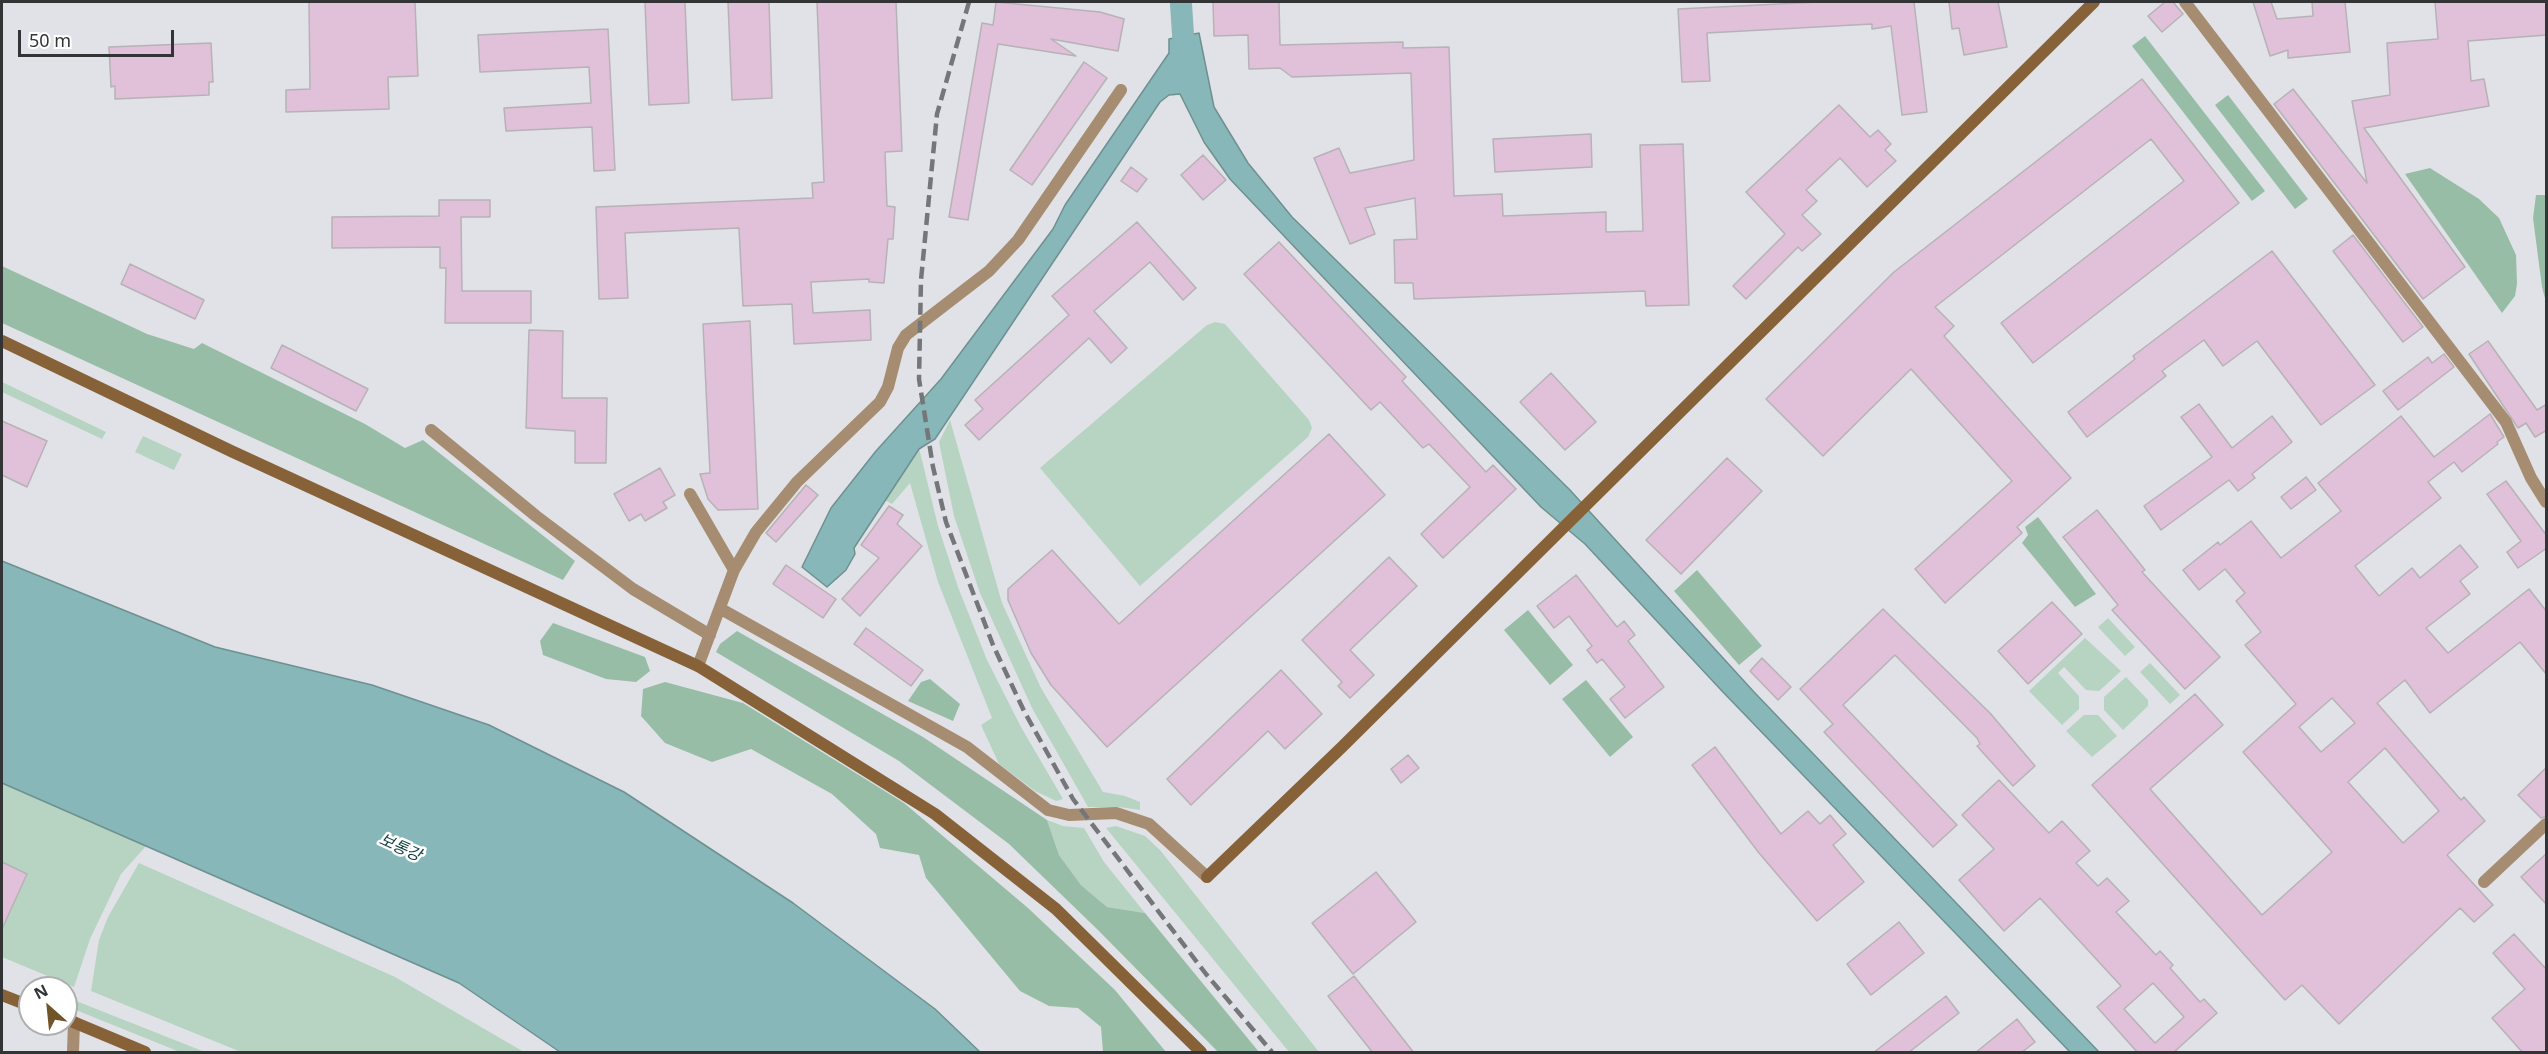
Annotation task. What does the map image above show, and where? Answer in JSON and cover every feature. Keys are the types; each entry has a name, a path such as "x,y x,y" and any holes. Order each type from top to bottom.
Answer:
{"main road":[{"path":"1207,877 1563,529 2094,2"},
{"path":"2,341 231,451 698,666 935,814 1056,909 1201,1053"},
{"path":"2,995 18,1001"},
{"path":"78,1024 146,1053"}],"street":[{"path":"2185,2 2506,422 2531,478 2547,502"},
{"path":"698,666 734,570 756,532 797,482 880,402 888,387 898,348 906,335 989,271 1018,240 1121,90"},
{"path":"431,430 536,516 633,589 710,635"},
{"path":"690,494 734,570"},
{"path":"721,609 967,747 1048,810 1069,815 1116,813 1149,824 1207,877"},
{"path":"2484,882 2547,824"},
{"path":"71,1036 73,1053"}],"green space":[{"path":"2145,36 2265,191 2252,201 2132,46"},
{"path":"2228,95 2308,199 2295,209 2215,105"},
{"path":"2430,168 2479,199 2499,218 2516,255 2517,284 2515,296 2502,313 2405,174"},
{"path":"2536,195 2546,195 2546,302 2533,218"},
{"path":"2,266 147,334 194,349 202,343 365,424 405,448 423,440 575,561 563,580 2,323"},
{"path":"1215,322 1225,324 1309,420 1312,428 1308,437 1140,586 1040,468 1207,325"},
{"path":"2,382 106,432 102,439 2,392"},
{"path":"950,420 1002,603 1041,688 1103,792 1125,796 1140,802 1140,810 1088,807 1032,708 980,593 954,516 939,442"},
{"path":"143,436 182,454 174,470 135,452"},
{"path":"919,448 938,526 958,587 987,660 1021,727 1063,799 1056,801 1035,791 999,764 981,725 992,718 938,582 910,483 892,504 885,500"},
{"path":"2038,517 2096,594 2075,607 2022,543 2028,535 2025,527"},
{"path":"1697,570 1762,646 1739,665 1674,591"},
{"path":"1528,610 1573,665 1550,685 1504,630"},
{"path":"2108,618 2135,647 2125,656 2098,627"},
{"path":"553,623 645,657 650,671 636,682 606,679 543,655 540,641"},
{"path":"737,631 923,737 1047,820 1059,855 1081,885 1107,907 1145,913 1259,1052 1218,1052 1099,931 1009,844 899,761 716,652 720,644"},
{"path":"2085,638 2121,671 2099,691 2086,690 2064,667 2058,673 2079,696 2079,709 2062,725 2029,691"},
{"path":"2150,663 2180,695 2170,704 2140,672"},
{"path":"2126,677 2148,700 2148,706 2123,730 2104,710 2104,697"},
{"path":"930,679 960,704 953,721 908,701 921,682"},
{"path":"1586,680 1633,737 1610,757 1562,699"},
{"path":"665,682 743,703 904,803 1028,908 1115,990 1166,1052 1103,1052 1101,1027 1078,1008 1049,1006 1020,991 926,878 919,855 880,848 876,834 832,794 751,749 712,762 665,743 641,716 643,689"},
{"path":"2084,715 2098,715 2117,736 2092,757 2066,731"},
{"path":"2,783 147,845 121,874 90,939 78,976 48,976 2,957"},
{"path":"1047,820 1063,826 1084,828 1104,862 1145,913 1107,907 1081,885 1059,855"},
{"path":"1116,826 1145,836 1160,850 1319,1052 1289,1052 1106,828"},
{"path":"139,863 395,977 524,1052 241,1052 91,991 99,940 108,917"},
{"path":"78,1002 205,1052 180,1052 78,1011"}],"water":[{"path":"1199,33 1214,107 1248,163 1292,217 1569,489 1754,692 2099,1052 2070,1052 1722,691 1585,544 1541,507 1230,179 1204,142 1180,94 1169,95 1160,102 935,439 919,449 854,548 855,554 846,570 827,587 802,567 831,508 876,451 941,379 1053,229 1065,205 1169,53 1169,39"},
{"name":"보통강","path":"2,561 215,647 372,685 489,725 624,792 793,903 935,1009 980,1052 560,1052 459,983 2,783"}],"building":[{"path":"309,2 415,2 418,76 388,77 389,109 286,112 286,90 310,89"},
{"path":"645,2 685,2 689,103 649,105"},
{"path":"728,2 769,2 772,98 732,100"},
{"path":"817,2 896,2 902,151 885,152 887,206 895,207 893,239 888,239 884,283 869,282 869,279 811,282 813,313 870,310 871,340 794,344 792,304 743,306 739,228 625,233 628,298 599,299 596,207 813,198 812,183 824,182"},
{"path":"996,2 1100,12 1124,19 1118,51 1051,39 1076,56 998,44 968,220 949,217 982,23 993,25"},
{"path":"1213,2 1279,2 1280,45 1403,42 1403,48 1449,47 1454,196 1502,194 1503,216 1606,212 1606,232 1643,231 1640,145 1683,144 1689,305 1646,306 1645,291 1414,299 1413,283 1395,283 1394,240 1417,239 1415,198 1365,208 1375,234 1350,244 1314,158 1339,148 1350,173 1414,160 1411,73 1292,77 1280,68 1249,69 1248,35 1214,36"},
{"path":"1819,2 1914,2 1927,112 1902,115 1891,26 1872,29 1872,24 1707,33 1710,81 1682,82 1678,9"},
{"path":"1949,2 1998,2 2007,47 1964,55 1959,28 1952,29"},
{"path":"2165,2 2173,2 2183,14 2162,32 2148,16"},
{"path":"2253,2 2271,2 2277,19 2313,16 2312,2 2345,2 2350,52 2288,58 2288,50 2270,56"},
{"path":"2435,2 2547,2 2547,35 2468,41 2471,81 2484,79 2489,106 2364,128 2465,267 2423,299 2274,104 2293,89 2367,183 2352,101 2390,95 2387,43 2438,39"},
{"path":"608,29 615,170 594,171 592,127 506,131 504,108 591,103 589,67 480,72 478,35"},
{"path":"211,43 213,82 209,82 209,95 115,99 115,86 111,87 109,47"},
{"path":"1084,62 1107,78 1032,185 1010,170"},
{"path":"2142,79 2239,203 2033,363 2001,323 2184,181 2151,139 1935,307 1954,326 1944,336 2071,478 2017,527 2022,533 1945,603 1915,569 2012,481 1911,369 1823,456 1766,399 1894,272"},
{"path":"1839,105 1870,137 1878,130 1891,144 1885,150 1896,161 1867,187 1840,158 1806,190 1817,201 1802,215 1821,234 1802,251 1798,247 1746,299 1733,286 1785,234 1746,192"},
{"path":"1591,134 1592,167 1495,172 1493,139"},
{"path":"1203,155 1226,180 1203,200 1181,175"},
{"path":"1131,167 1147,179 1137,192 1121,181"},
{"path":"439,200 490,200 490,217 461,217 462,291 531,291 531,323 445,323 446,268 440,268 440,247 332,248 332,217 439,216"},
{"path":"1137,222 1196,288 1183,300 1150,262 1094,311 1127,348 1111,363 1089,338 979,440 965,425 983,409 975,400 1069,315 1052,296"},
{"path":"2353,235 2423,327 2403,342 2333,251"},
{"path":"1279,242 1406,377 1402,381 1486,472 1493,465 1516,489 1443,558 1421,534 1470,487 1429,444 1423,448 1380,402 1371,410 1244,274"},
{"path":"2272,251 2375,385 2321,425 2257,341 2223,366 2204,340 2162,371 2166,376 2087,437 2068,412 2135,359 2133,356"},
{"path":"130,264 204,300 195,319 121,284"},
{"path":"750,321 758,509 718,510 708,499 700,474 710,473 703,324"},
{"path":"529,330 563,331 562,398 607,398 606,463 575,463 575,431 526,428"},
{"path":"2488,341 2537,410 2547,404 2547,430 2535,437 2526,423 2518,428 2469,354"},
{"path":"282,345 368,389 356,411 271,368"},
{"path":"2444,354 2454,367 2398,410 2383,391 2428,357 2432,363"},
{"path":"1551,373 1596,422 1565,450 1520,402"},
{"path":"2199,404 2232,448 2272,416 2292,442 2252,474 2255,478 2238,491 2229,480 2161,530 2144,506 2212,457 2181,417"},
{"path":"2490,414 2504,437 2462,472 2454,462 2428,482 2441,498 2355,566 2379,596 2412,568 2420,578 2460,545 2478,567 2460,581 2470,594 2426,628 2448,653 2529,589 2547,612 2547,675 2520,642 2430,713 2405,680 2377,703 2461,800 2464,797 2485,821 2447,855 2493,905 2474,922 2460,908 2339,1024 2302,985 2285,1000 2092,785 2195,694 2223,725 2150,789 2262,915 2332,852 2243,752 2296,704 2245,645 2261,632 2236,601 2245,593 2225,569 2199,590 2183,570 2218,542 2220,545 2251,521 2281,558 2341,511 2318,483 2401,416 2434,457","holes":["2332,698 2355,723 2321,752 2299,727","2385,748 2439,811 2403,843 2348,782"]},
{"path":"2,421 47,441 27,487 2,475"},
{"path":"1329,434 1385,495 1107,747 1051,685 1031,653 1008,600 1008,589 1052,550 1119,624"},
{"path":"1727,458 1762,491 1681,574 1646,540"},
{"path":"660,468 675,495 663,502 667,508 645,521 641,514 629,521 614,494"},
{"path":"2306,477 2316,490 2291,509 2281,497"},
{"path":"2506,481 2547,536 2547,548 2518,568 2507,552 2521,541 2487,494"},
{"path":"806,485 818,495 776,542 766,533"},
{"path":"889,506 903,515 897,524 922,546 860,616 842,599 879,558 861,545"},
{"path":"2097,510 2145,570 2142,572 2220,657 2185,689 2112,610 2118,605 2063,537"},
{"path":"1389,557 1417,586 1350,650 1374,675 1350,698 1338,686 1342,682 1302,640"},
{"path":"786,565 836,599 823,618 773,584"},
{"path":"1576,575 1617,627 1624,621 1635,635 1628,641 1664,687 1625,718 1610,699 1625,687 1602,659 1597,663 1587,650 1592,646 1569,616 1554,628 1537,606"},
{"path":"2052,602 2082,634 2028,684 1998,651"},
{"path":"1883,609 1990,713 2035,766 2013,786 1977,746 1980,744 1977,738 1895,655 1843,705 1957,825 1933,847 1824,732 1833,724 1800,689"},
{"path":"866,628 923,670 911,686 854,644"},
{"path":"1762,658 1791,687 1778,700 1750,671"},
{"path":"1281,670 1322,714 1285,749 1268,731 1191,805 1167,779"},
{"path":"1715,747 1781,834 1808,811 1820,824 1830,815 1846,834 1833,845 1864,882 1817,921 1759,853 1692,765"},
{"path":"1408,755 1419,768 1401,783 1391,769"},
{"path":"2547,767 2547,816 2541,818 2518,795"},
{"path":"1999,780 2049,833 2062,821 2090,851 2076,863 2098,886 2107,878 2129,901 2116,912 2156,955 2160,951 2173,965 2170,968 2200,1002 2204,999 2217,1013 2173,1053 2138,1053 2097,1007 2121,986 2040,898 2004,931 1959,880 1994,849 1962,815","holes":["2153,983 2184,1017 2155,1043 2124,1009"]},
{"path":"2547,853 2547,905 2521,877"},
{"path":"2,862 27,874 2,929"},
{"path":"1376,872 1416,922 1353,974 1312,923"},
{"path":"1899,922 1924,953 1871,995 1847,964"},
{"path":"2514,934 2547,970 2547,1053 2523,1053 2492,1018 2525,989 2493,953"},
{"path":"1354,976 1414,1053 1373,1053 1328,996"},
{"path":"1946,996 1959,1013 1908,1053 1873,1053"},
{"path":"2017,1019 2035,1042 2021,1053 1975,1053"}],"waterway":[{"path":"1181,4 1185,65"}],"railway":[{"path":"969,2 937,114 921,280 919,379 933,467 946,522 993,645 1024,711 1073,799 1206,974 1272,1052"}]}
